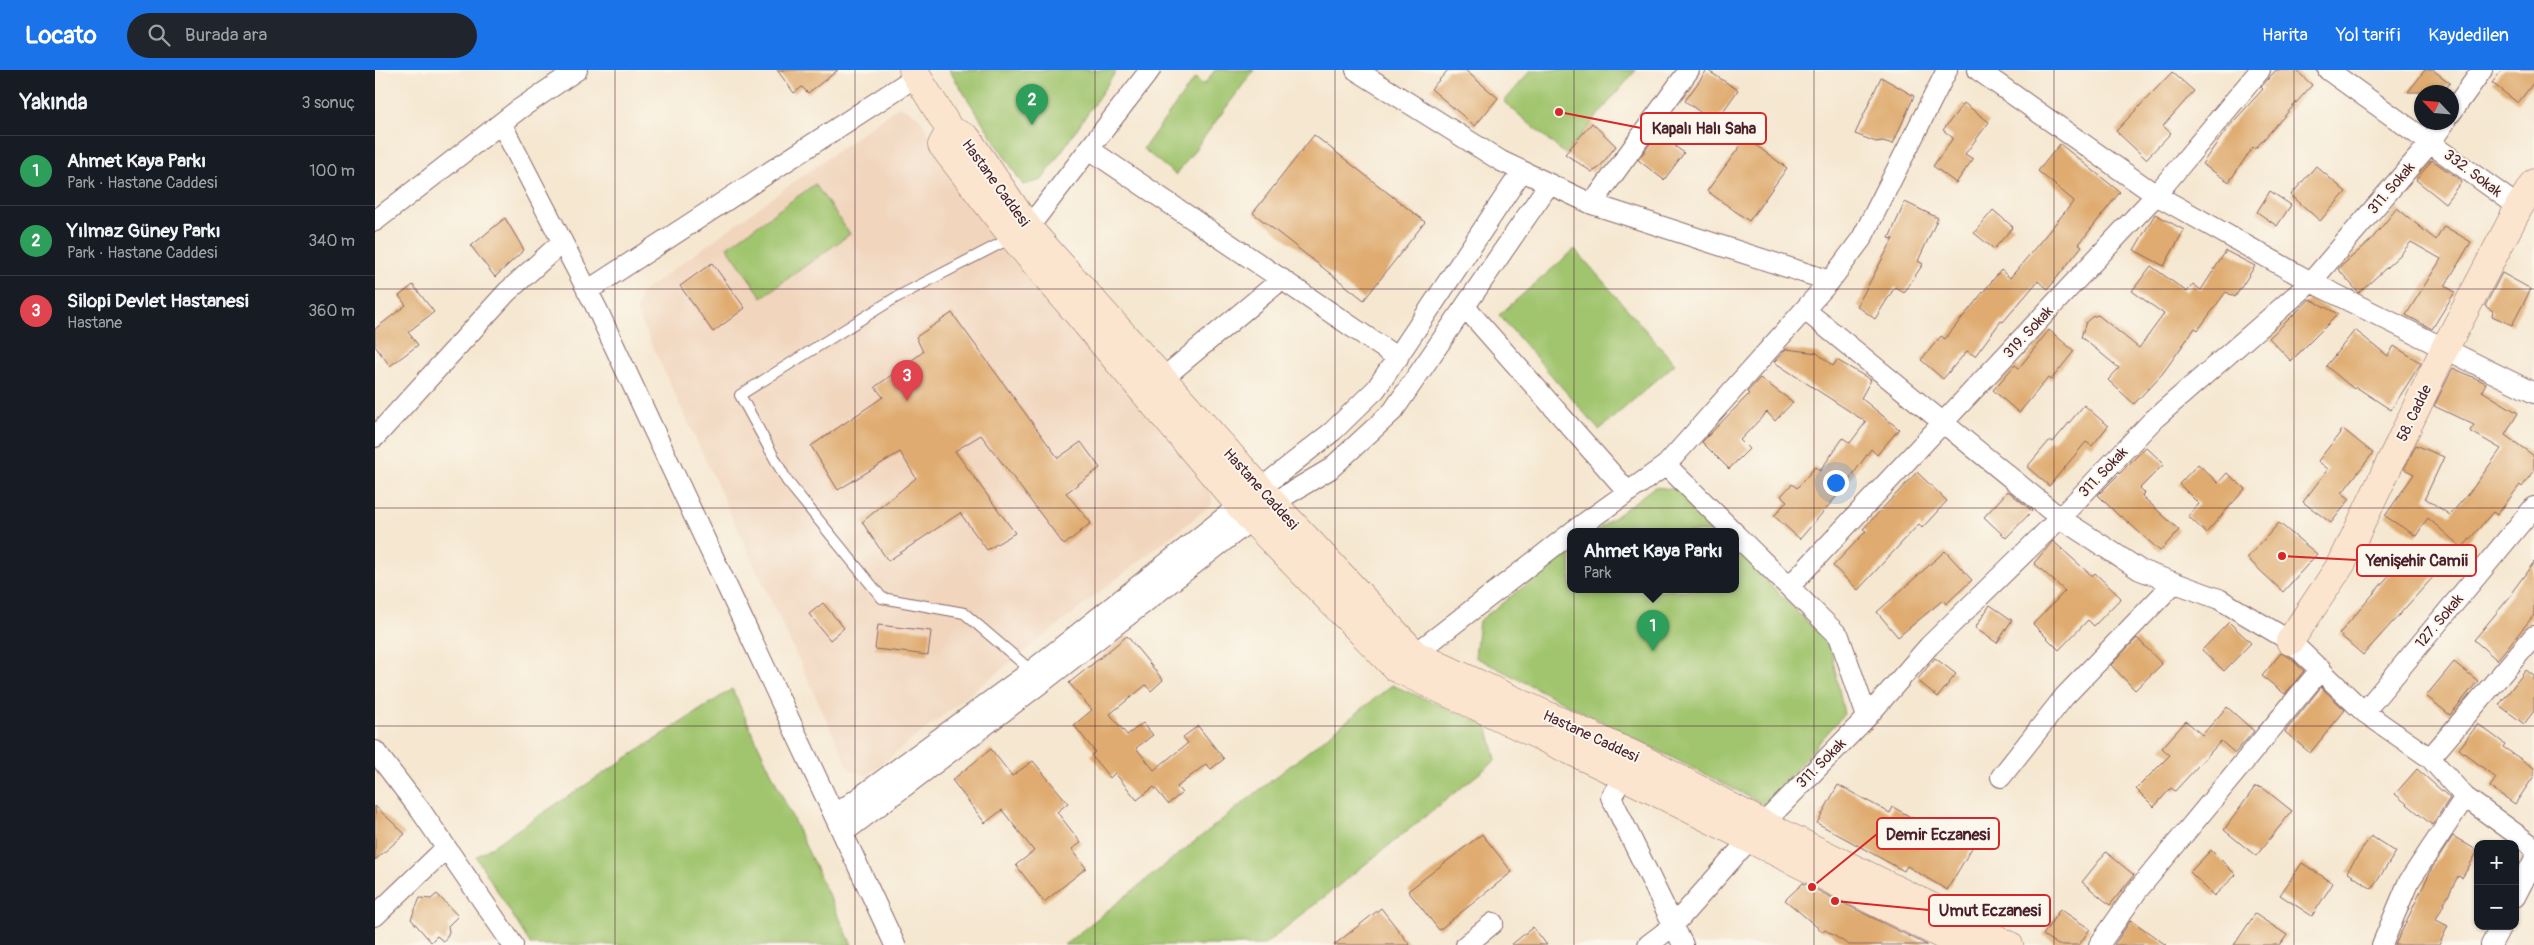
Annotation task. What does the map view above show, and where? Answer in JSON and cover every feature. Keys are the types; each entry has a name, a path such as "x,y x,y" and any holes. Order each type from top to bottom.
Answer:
{"main road":[{"name":"Hastane Caddesi","path":"915,73 950,130 942,145 1021,233 1162,378 1267,496 1405,661"},
{"name":"58. Cadde","path":"2290,641 2342,563 2444,350 2519,207 2534,183"},
{"name":"Hastane Caddesi","path":"1021,233 1245,513 1405,661 1634,768 1756,832 1962,945"},
{"name":"Hastane Caddesi","path":"1756,832 2009,945"}],"street":[{"path":"375,221 501,123 577,70"},
{"path":"1021,233 1150,70"},
{"path":"1356,70 1501,162 1592,204 1830,281"},
{"path":"1592,204 1689,70"},
{"path":"1578,528 1666,465 1830,281 1862,238 1947,70"},
{"path":"1977,70 2156,195 2311,282 2444,350 2534,393"},
{"name":"319. Sokak","path":"1789,586 2156,195 2260,70"},
{"name":"332. Sokak","path":"2328,70 2431,142 2519,207"},
{"path":"2459,102 2482,70"},
{"path":"587,292 915,73"},
{"path":"501,123 587,292 895,945"},
{"name":"311. Sokak","path":"1648,945 1673,926 1756,832 1867,717 1929,646 2060,518 2153,420 2311,282 2439,130"},
{"path":"1089,149 1397,358"},
{"path":"843,834 1038,676 1267,496 1376,389 1523,171"},
{"path":"1267,496 1330,469 1393,411 1549,184"},
{"path":"375,437 507,292 562,242"},
{"path":"1162,378 1282,279"},
{"path":"1465,307 1628,492"},
{"path":"1805,310 1942,424 2060,518 2140,570 2219,599 2290,641 2364,712 2430,758 2465,797 2534,847"},
{"path":"1666,465 1730,528"},
{"name":"127. Sokak","path":"2364,712 2534,507"},
{"path":"1405,661 1567,536"},
{"path":"1739,537 1839,636 1867,717"},
{"path":"2001,777 2064,697 2174,583"},
{"path":"2430,758 2534,636"},
{"path":"2099,945 2137,892 2321,669"},
{"path":"835,815 1038,676"},
{"path":"375,751 446,848 513,945"},
{"path":"1634,768 1611,797 1683,945"},
{"path":"2382,945 2409,883 2465,797"},
{"path":"375,916 446,848"},
{"path":"2519,889 2534,860"},
{"path":"1466,945 1493,923"},
{"path":"2491,945 2499,930"}],"lane":[{"path":"1021,233 895,298 740,395 787,481 882,598 964,613 1038,676"}],"shaded area":[{"path":"899,106 917,115 1005,251 1213,489 1211,505 867,775 850,770 637,313 641,293"}],"green space":[{"path":"949,70 1117,70 1042,180 1023,185"},
{"path":"1215,70 1254,70 1176,175 1143,149 1195,78 1204,85"},
{"path":"1531,70 1636,70 1565,154 1504,102"},
{"path":"815,184 850,234 762,297 727,247"},
{"path":"1575,249 1675,364 1599,430 1499,315"},
{"path":"1654,487 1675,489 1714,528 1600,528"},
{"path":"1567,553 1567,593 1739,593 1739,553 1830,645 1844,714 1765,805 1475,657 1479,621"},
{"path":"1392,685 1487,725 1496,760 1264,945 1064,945"},
{"path":"732,689 852,945 531,945 476,857"}],"building":[{"path":"777,70 838,70 808,93 802,87 794,93"},
{"path":"1448,70 1465,70 1498,98 1475,126 1431,89"},
{"path":"1707,70 1738,90 1715,123 1685,101"},
{"path":"2276,70 2296,70 2312,85 2255,149 2253,147 2229,182 2202,164 2226,130 2263,89 2261,87"},
{"path":"2425,70 2433,70 2450,83 2448,85 2414,85 2414,92 2408,92"},
{"path":"2502,70 2534,70 2534,82 2518,103 2492,83"},
{"path":"2172,72 2194,91 2163,126 2171,133 2146,159 2116,131"},
{"path":"1881,77 1914,96 1893,144 1883,141 1876,142 1855,134"},
{"path":"1964,103 1989,122 1965,154 1973,159 1956,183 1933,166 1953,138 1943,130"},
{"path":"1592,123 1616,146 1599,168 1592,172 1565,154"},
{"path":"1658,133 1684,153 1664,180 1638,160"},
{"path":"1314,135 1425,222 1364,300 1253,213"},
{"path":"1746,138 1787,168 1749,221 1707,191"},
{"path":"2060,144 2120,192 2079,244 2082,246 2048,289 2038,281 2003,322 2001,321 1975,356 1967,351 1943,379 1921,360 1941,336 1945,339 2001,270 2010,278 2074,201 2038,171"},
{"path":"2432,160 2462,181 2445,203 2416,180"},
{"path":"2316,166 2346,192 2320,221 2291,195"},
{"path":"2270,191 2291,205 2277,226 2257,212"},
{"path":"1905,202 1938,218 1918,261 1923,264 1904,293 1895,287 1875,319 1857,306 1893,239 1889,238"},
{"path":"2397,208 2436,240 2444,226 2471,242 2445,286 2455,292 2432,329 2406,315 2441,259 2411,242 2400,255 2359,293 2338,269 2371,240"},
{"path":"1993,210 2013,227 1994,249 1974,233"},
{"path":"2155,214 2184,230 2164,266 2134,250"},
{"path":"505,218 524,250 495,277 471,246"},
{"path":"2226,251 2255,266 2235,297 2226,292 2198,330 2195,328 2163,373 2134,404 2108,380 2119,368 2081,337 2086,322 2098,315 2139,348 2164,314 2132,291 2151,266 2187,292 2193,284 2201,290"},
{"path":"712,263 745,308 713,332 680,286"},
{"path":"2502,273 2531,289 2512,325 2492,316 2493,311 2485,306"},
{"path":"413,285 434,312 408,332 418,345 390,366 375,346 375,329 406,305 399,296"},
{"path":"2310,299 2338,314 2291,361 2269,338"},
{"path":"952,313 1058,458 1081,442 1100,468 1066,493 1091,523 1064,545 981,435 955,451 1015,533 987,550 960,513 888,561 862,522 916,478 900,452 838,490 811,446 883,397 875,387 923,352 916,337"},
{"path":"2049,330 2074,351 2051,380 2048,378 2019,413 1993,390 2015,365 2019,368"},
{"path":"2355,330 2388,356 2394,346 2421,363 2391,410 2356,387 2354,389 2326,366"},
{"path":"1786,349 1817,353 1833,366 1837,360 1871,380 1861,398 1899,429 1877,455 1871,449 1842,490 1800,539 1774,516 1787,501 1781,496 1792,484 1797,488 1815,467 1820,471 1843,438 1850,443 1866,422 1774,362"},
{"path":"2453,368 2486,383 2482,391 2518,413 2505,435 2534,456 2534,470 2522,487 2520,485 2497,515 2493,512 2462,548 2428,518 2416,536 2385,516 2414,474 2404,469 2416,445 2444,457 2425,498 2450,515 2473,488 2501,449 2470,431 2474,425 2434,406"},
{"path":"1760,378 1793,402 1775,421 1767,412 1740,440 1749,449 1729,469 1702,442 1749,394 1747,392"},
{"path":"2084,405 2108,426 2092,446 2086,442 2049,486 2027,467 2050,440 2053,442"},
{"path":"2343,429 2373,453 2342,493 2350,499 2331,523 2303,502 2328,469 2318,461"},
{"path":"2146,447 2164,464 2140,488 2145,493 2142,496 2179,530 2160,551 2120,517 2098,495"},
{"path":"2198,464 2218,483 2227,473 2245,489 2206,533 2188,516 2199,504 2179,484"},
{"path":"1917,472 1947,501 1922,528 1919,524 1858,590 1833,566 1866,531 1863,529"},
{"path":"2008,491 2032,511 2006,538 1984,517"},
{"path":"2279,523 2317,554 2283,592 2247,558"},
{"path":"2053,541 2092,576 2095,573 2121,598 2094,626 2088,620 2059,650 2033,624 2065,591 2034,563"},
{"path":"1945,551 1972,580 1946,604 1943,600 1898,637 1877,612"},
{"path":"2408,553 2434,576 2363,655 2339,634"},
{"path":"2534,562 2534,615 2497,660 2474,640 2513,593"},
{"path":"823,603 844,628 830,640 809,614"},
{"path":"1990,605 2012,620 1997,643 1975,628"},
{"path":"2229,622 2251,643 2224,671 2202,650"},
{"path":"878,625 931,631 928,655 875,649"},
{"path":"1127,636 1163,680 1151,691 1146,685 1110,714 1127,735 1143,723 1153,735 1136,748 1154,770 1188,743 1183,737 1198,726 1224,759 1211,769 1206,764 1177,787 1182,793 1168,804 1154,787 1137,800 1115,773 1110,778 1091,755 1095,752 1074,725 1092,710 1069,683"},
{"path":"2137,638 2162,664 2135,690 2111,665"},
{"path":"2281,653 2289,657 2304,671 2285,694 2262,676"},
{"path":"1935,658 1956,674 1938,697 1917,680"},
{"path":"2454,662 2478,681 2450,715 2426,696"},
{"path":"2526,670 2534,676 2534,711 2524,724 2499,705"},
{"path":"2321,687 2345,710 2310,753 2285,732"},
{"path":"2227,707 2254,731 2235,753 2221,741 2175,791 2171,788 2154,807 2136,789 2170,755 2162,748 2186,721 2202,735"},
{"path":"2478,724 2505,744 2503,747 2534,768 2534,776 2515,804 2490,787 2496,778 2459,749"},
{"path":"991,749 1012,776 1033,761 1068,803 1057,812 1081,843 1072,849 1086,868 1044,902 1016,865 1034,851 1002,810 985,823 952,780"},
{"path":"2417,769 2450,798 2432,825 2395,794"},
{"path":"1838,785 1890,813 1893,807 1939,833 1944,823 1976,841 1947,890 1907,866 1904,871 1817,823"},
{"path":"2255,787 2263,788 2292,811 2256,856 2224,830"},
{"path":"375,806 405,834 375,860"},
{"path":"1482,834 1512,872 1439,930 1408,891"},
{"path":"2371,836 2396,852 2372,889 2347,872"},
{"path":"2453,836 2474,849 2474,858 2462,878 2458,876 2436,920 2448,926 2439,945 2395,945 2432,868"},
{"path":"2211,850 2236,875 2214,896 2190,872"},
{"path":"2106,852 2134,875 2110,905 2082,882"},
{"path":"2302,863 2333,883 2312,916 2280,895"},
{"path":"1803,883 1927,945 1849,945 1825,930 1823,932 1785,900"},
{"path":"437,894 458,916 448,926 449,932 444,942 437,936 431,942 411,919 420,898 431,899"},
{"path":"1381,908 1410,945 1334,945"},
{"path":"2060,909 2090,929 2079,945 2058,945 2043,935"},
{"path":"2255,914 2287,935 2280,945 2234,945"},
{"path":"2131,920 2166,945 2114,945"},
{"path":"1533,927 1547,945 1511,945"}],"place":[{"name":"Kapalı Halı Saha","path":"1559,112"},
{"name":"Yılmaz Güney Parkı","path":"1032,125"},
{"name":"Silopi Devlet Hastanesi","path":"907,401"},
{"name":"Yenişehir Camii","path":"2282,556"},
{"name":"Ahmet Kaya Parkı","path":"1653,651"},
{"name":"Demir Eczanesi","path":"1812,887"},
{"name":"Umut Eczanesi","path":"1835,901"}]}
